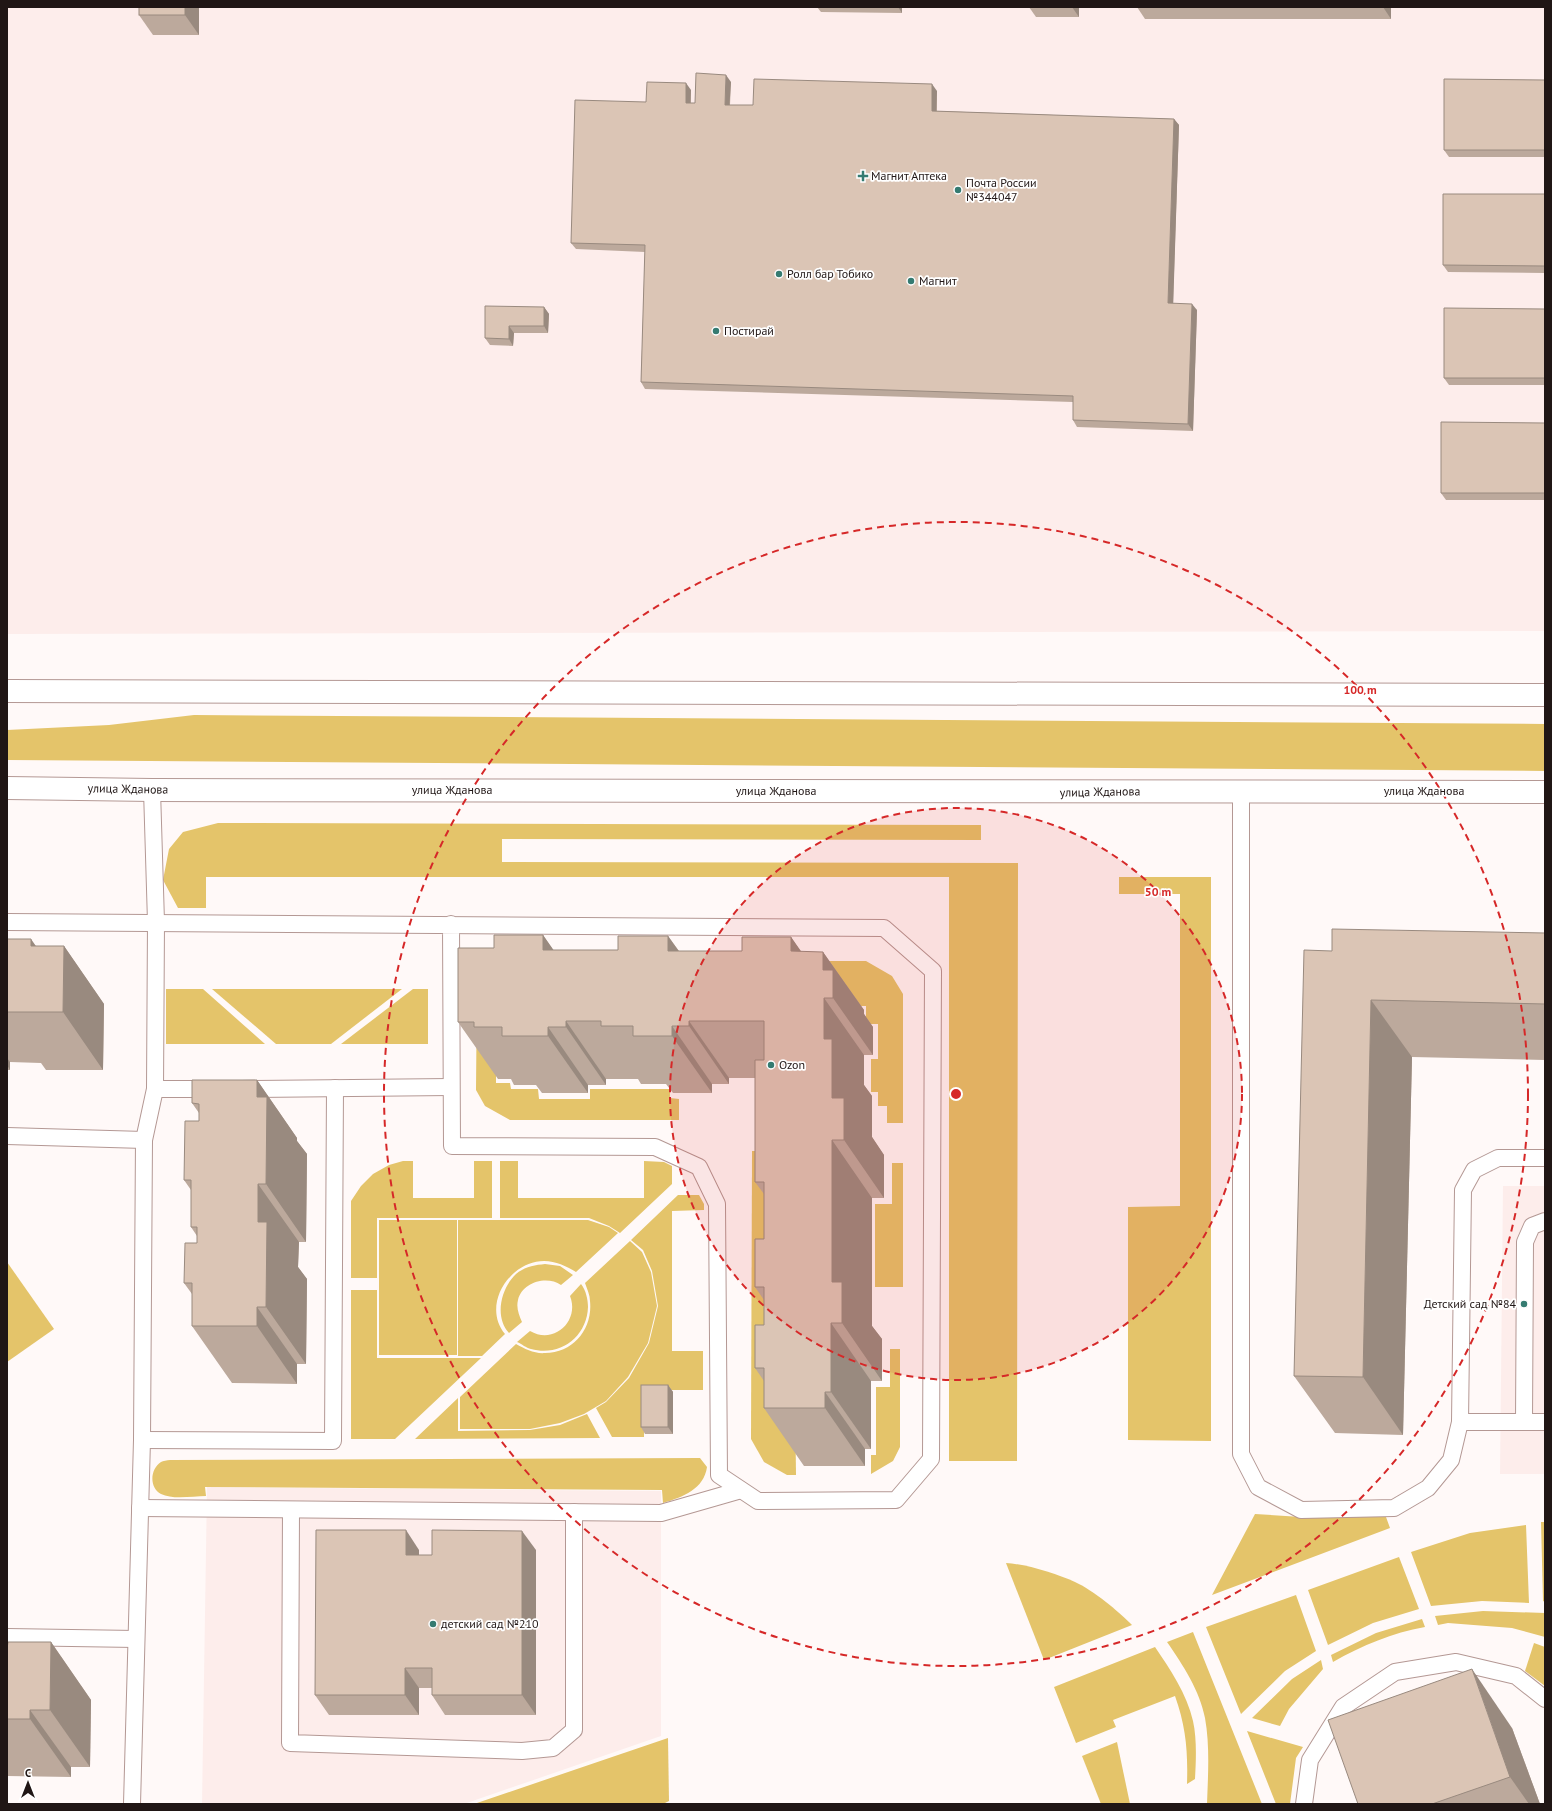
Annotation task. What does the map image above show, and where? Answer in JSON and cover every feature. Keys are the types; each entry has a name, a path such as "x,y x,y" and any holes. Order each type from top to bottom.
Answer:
{"street":[{"path":"7,691 1545,695"},
{"name":"улица Жданова","path":"7,788 152,790 1079,792 1241,790 1545,792"}],"lane":[{"path":"132,1804 142,1440 144,1140 155,1089 156,922 152,790"},
{"path":"1241,790 1241,1454 1258,1487 1301,1510 1394,1508 1428,1488 1451,1460 1460,1422 1463,1190 1474,1170 1498,1158 1545,1158"},
{"path":"7,922 452,924 884,928 933,971 931,1459 896,1500 758,1501 719,1475 717,1204 699,1167 655,1148 452,1146 452,924"},
{"path":"155,1089 452,1087"},
{"path":"142,1440 333,1441 335,1088"},
{"path":"7,1136 144,1140"},
{"path":"1524,1422 1525,1242 1532,1226 1545,1221"},
{"path":"1460,1422 1545,1422"},
{"path":"140,1508 661,1513 741,1490"},
{"path":"291,1510 290,1743 522,1751 553,1748 574,1730 574,1512"},
{"path":"7,1637 136,1639"},
{"path":"1304,1804 1310,1760 1343,1707 1395,1672 1456,1662 1516,1676 1545,1699"}],"shaded area":[{"path":"7,7 1545,7 1545,631 7,634"},
{"path":"194,715 1545,724 1545,771 7,760 7,730 109,725"},
{"path":"218,823 981,825 981,840 502,839 502,862 1018,863 1017,1461 949,1461 949,877 206,877 206,908 178,908 163,880 169,849 183,832"},
{"path":"1119,877 1211,877 1211,1441 1128,1440 1128,1207 1180,1206 1180,894 1119,894"},
{"path":"781,961 866,961 892,976 903,994 903,1123 887,1123 887,1106 878,1106 878,1092 871,1092 871,1059 878,1059 878,1024 866,1024 866,1006 834,1006"},
{"path":"477,981 496,1002 496,1083 510,1083 511,1089 538,1089 539,1099 590,1099 590,1089 670,1089 670,1098 679,1099 679,1120 510,1120 485,1106 476,1090"},
{"path":"166,989 203,989 265,1044 166,1044"},
{"path":"212,989 402,989 331,1044 276,1044"},
{"path":"413,989 428,989 428,1044 341,1044"},
{"path":"752,1151 792,1151 796,1475 787,1475 764,1462 751,1439"},
{"path":"403,1161 413,1161 413,1198 474,1198 474,1161 492,1161 492,1218 377,1218 377,1278 351,1278 351,1201 361,1186 373,1174 389,1165"},
{"path":"500,1161 518,1161 518,1198 644,1198 644,1161 664,1162 672,1166 672,1184 620,1233 609,1226 589,1218 500,1218"},
{"path":"892,1163 903,1163 903,1287 875,1287 875,1204 892,1204"},
{"name":"Детский сад №84","path":"1503,1186 1545,1186 1545,1474 1500,1474"},
{"path":"678,1195 699,1195 704,1204 704,1210 672,1211 672,1351 703,1351 703,1390 644,1390 644,1437 612,1437 596,1408 606,1402 629,1378 649,1343 658,1306 652,1271 643,1250 631,1240"},
{"path":"379,1220 457,1220 457,1355 379,1355"},
{"path":"458,1220 588,1220 609,1227 618,1233 576,1272 561,1264 548,1261 532,1263 520,1268 510,1276 498,1298 496,1310 498,1323 505,1334 482,1356 458,1356"},
{"path":"630,1241 642,1252 651,1272 657,1306 648,1343 628,1377 606,1401 584,1414 560,1423 530,1429 460,1429 460,1397 516,1344 534,1352 555,1352 565,1349 580,1337 585,1329 590,1311 590,1296 585,1283"},
{"path":"7,1262 54,1329 7,1362"},
{"path":"545,1264 560,1266 573,1275 561,1285 555,1282 542,1281 536,1282 524,1289 520,1294 517,1303 522,1322 509,1333 504,1326 501,1311 501,1303 506,1287 516,1274 522,1270"},
{"path":"581,1284 588,1301 588,1307 583,1327 577,1336 562,1347 542,1351 529,1348 517,1342 530,1331 539,1335 548,1335 556,1333 563,1328 568,1322 571,1314 572,1305 570,1296"},
{"path":"351,1290 377,1290 377,1358 481,1358 395,1439 351,1439"},
{"path":"890,1349 900,1349 900,1447 893,1461 871,1474 871,1455 876,1455 876,1387 890,1387"},
{"path":"458,1398 458,1431 530,1430 560,1425 587,1414 600,1438 415,1439"},
{"path":"700,1458 707,1467 702,1481 685,1495 663,1503 662,1490 205,1487 206,1496 171,1497 157,1491 154,1487 152,1478 157,1465 166,1460"},
{"name":"детский сад №210","path":"207,1487 661,1491 661,1736 464,1804 202,1804"},
{"path":"1255,1514 1301,1517 1386,1517 1390,1528 1212,1595"},
{"path":"1541,1522 1545,1522 1545,1602 1543,1601"},
{"path":"1526,1525 1529,1603 1482,1601 1431,1606 1411,1552 1470,1533"},
{"path":"1399,1557 1419,1609 1373,1623 1328,1645 1308,1590"},
{"path":"1006,1563 1023,1565 1075,1582 1090,1590 1105,1601 1132,1625 1044,1660"},
{"path":"1296,1595 1316,1651 1285,1671 1241,1714 1206,1627"},
{"path":"1483,1611 1545,1613 1545,1637 1512,1628 1448,1623 1438,1625 1435,1616"},
{"path":"1422,1619 1425,1627 1378,1640 1333,1662 1331,1655 1376,1633"},
{"path":"1193,1632 1262,1804 1207,1804 1208,1750 1207,1729 1203,1708 1190,1678 1167,1642"},
{"path":"1534,1643 1545,1647 1545,1686 1525,1671"},
{"path":"1155,1647 1172,1673 1187,1701 1193,1721 1196,1742 1195,1779 1187,1784 1186,1739 1182,1718 1175,1696 1113,1720 1116,1727 1076,1743 1054,1687"},
{"path":"1321,1660 1323,1669 1289,1709 1280,1726 1252,1718 1292,1679"},
{"path":"1247,1731 1303,1747 1296,1758 1290,1804 1276,1804"},
{"path":"668,1738 669,1801 663,1804 474,1804"},
{"path":"1117,1742 1130,1804 1101,1804 1082,1756"}],"building":[{"path":"139,7 185,7 185,15 139,15"},
{"name":"Магнит","path":"696,73 726,75 725,105 753,105 754,79 932,84 932,111 1174,119 1168,303 1192,304 1188,424 1073,420 1073,396 641,382 645,245 571,243 575,100 646,102 647,82 686,83 686,103 695,103"},
{"path":"1444,79 1545,80 1545,150 1444,150"},
{"path":"1443,194 1545,194 1545,266 1443,265"},
{"path":"485,306 544,307 544,326 509,326 509,339 485,338"},
{"path":"1444,308 1545,309 1545,378 1444,378"},
{"path":"1441,422 1545,423 1545,493 1441,493"},
{"path":"1332,929 1545,933 1545,1004 1371,1000 1363,1377 1294,1376 1304,950 1332,951"},
{"path":"494,935 543,935 543,950 618,950 618,936 668,936 668,951 742,951 742,937 791,937 791,951 823,952 823,970 833,970 833,998 824,998 824,1039 832,1039 832,1098 844,1098 844,1140 832,1140 832,1282 842,1282 842,1323 831,1323 831,1392 825,1392 825,1408 764,1408 764,1368 755,1368 755,1325 764,1325 764,1287 755,1287 755,1239 764,1239 764,1182 755,1182 755,1060 764,1060 764,1021 689,1021 689,1026 672,1026 672,1036 633,1036 633,1026 601,1026 601,1021 566,1021 566,1027 548,1027 548,1036 502,1036 502,1027 474,1027 474,1022 458,1022 458,948 494,948"},
{"path":"7,939 31,939 31,946 64,946 63,1012 7,1012"},
{"path":"192,1080 257,1080 257,1097 267,1097 266,1184 258,1184 258,1222 267,1222 266,1307 257,1307 257,1326 192,1326 192,1283 184,1283 185,1243 197,1243 197,1227 191,1227 191,1180 184,1180 185,1121 199,1121 199,1104 192,1103"},
{"path":"641,1385 668,1385 668,1427 641,1427"},
{"path":"316,1530 406,1530 406,1555 432,1555 432,1530 522,1531 522,1695 432,1695 432,1668 405,1668 405,1695 315,1695"},
{"path":"8,1642 51,1642 50,1710 30,1710 30,1719 7,1719"},
{"path":"1472,1669 1510,1777 1432,1804 1358,1804 1328,1720"}],"place":[{"name":"Магнит Аптека","path":"863,176"},
{"name":"Почта России №344047","path":"958,190"},
{"name":"Ролл бар Тобико","path":"779,274"},
{"name":"Магнит","path":"911,281"},
{"name":"Постирай","path":"716,331"},
{"name":"Ozon","path":"771,1065"},
{"name":"Детский сад №84","path":"1524,1304"},
{"name":"детский сад №210","path":"433,1624"}]}
